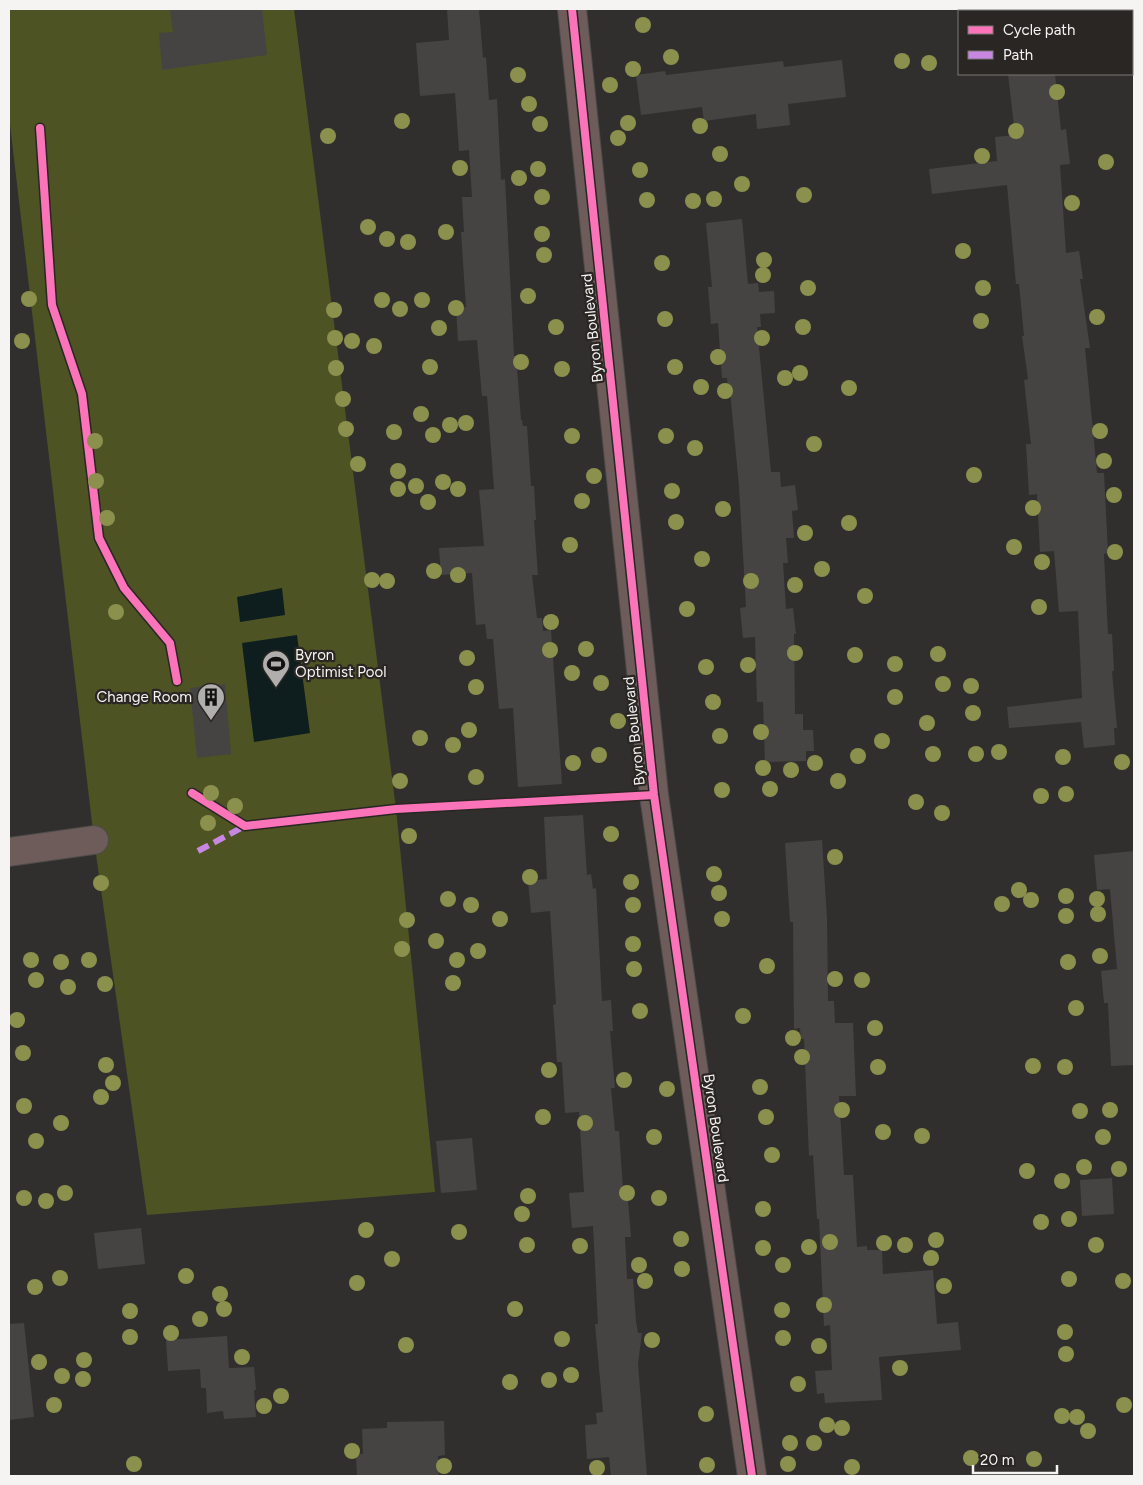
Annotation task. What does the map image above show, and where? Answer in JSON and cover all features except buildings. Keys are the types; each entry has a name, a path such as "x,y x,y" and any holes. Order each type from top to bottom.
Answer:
{"street":[{"name":"Byron Boulevard","path":"572,9 654,794 752,1476"},
{"path":"9,852 94,840"}],"green space":[{"path":"9,9 294,9 396,809 435,1192 147,1215 94,840 9,116"}],"shaded area":[{"path":"282,588 285,615 240,622 237,597"},
{"name":"Byron Optimist Pool","path":"297,635 310,733 254,742 242,643"}],"marked path":[{"path":"198,851 245,826"}],"cycle path":[{"path":"572,9 654,795 752,1476"},
{"path":"40,128 52,305 82,394 99,538 124,588 170,643 177,681"},
{"path":"192,793 245,826 396,809 654,795"}],"place":[{"name":"Byron Optimist Pool","path":"276,688"},
{"name":"Change Room","path":"211,721"}]}
